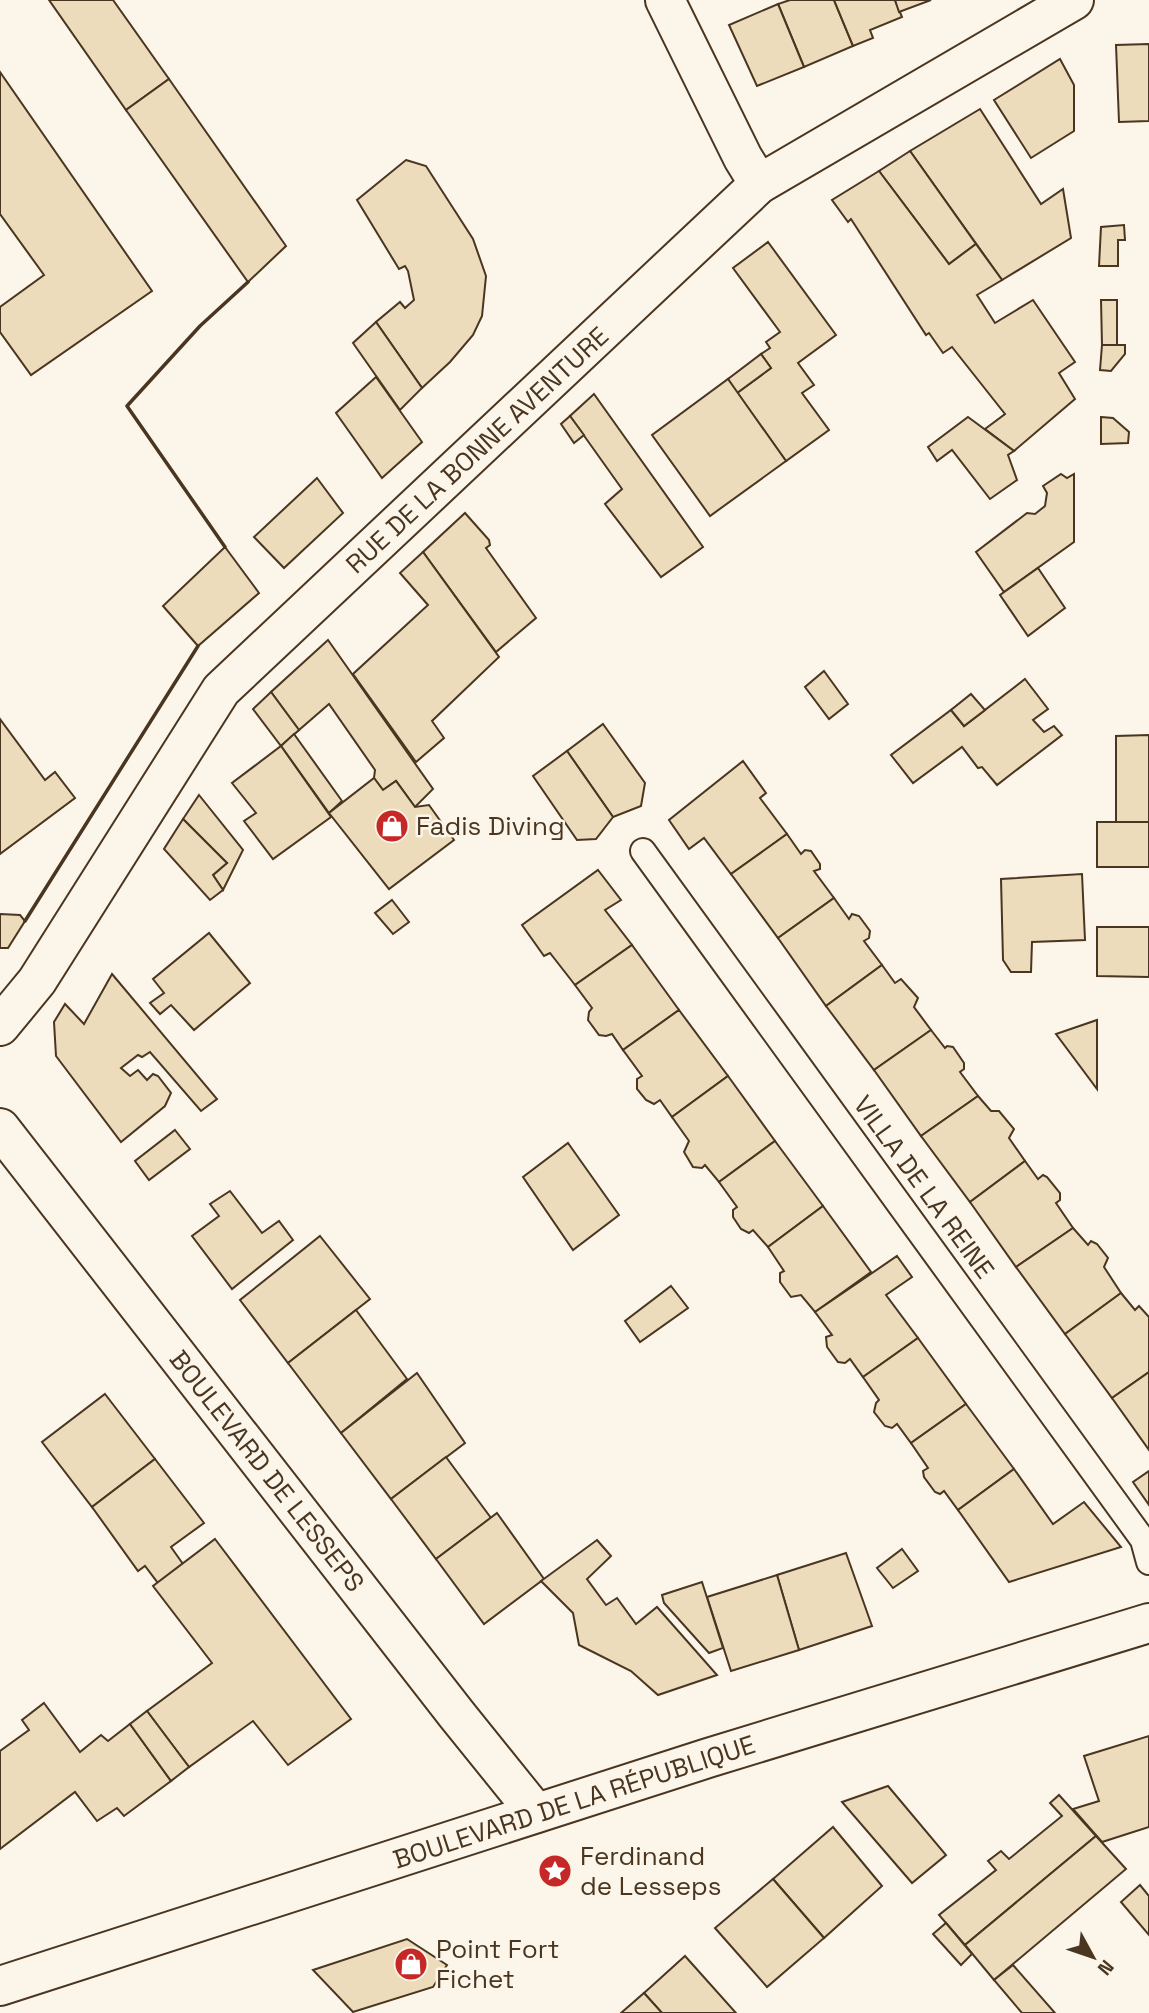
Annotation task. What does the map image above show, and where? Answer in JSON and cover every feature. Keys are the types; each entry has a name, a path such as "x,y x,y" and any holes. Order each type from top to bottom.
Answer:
{"street":[{"path":"664,0 743,159 759,184"},
{"name":"RUE DE LA BONNE AVENTURE","path":"0,1026 37,981 221,690 759,184 1074,0"},
{"name":"BOULEVARD DE LESSEPS","path":"0,1128 536,1813"},
{"name":"BOULEVARD DE LA RÉPUBLIQUE","path":"0,1986 536,1813 1149,1623"}],"lane":[{"name":"VILLA DE LA REINE","path":"643,851 1143,1540 1149,1562"}],"building":[{"path":"49,0 113,0 169,79 126,110"},
{"path":"790,0 834,0 853,46 804,67 778,4"},
{"path":"834,0 895,0 902,17 870,30 873,38 853,46"},
{"path":"895,0 931,0 899,12"},
{"path":"778,4 804,67 757,86 729,25"},
{"path":"1149,44 1149,121 1119,122 1116,45"},
{"path":"1060,59 1074,85 1074,131 1031,158 994,100"},
{"path":"0,72 152,291 31,375 0,332 0,307 44,275 0,214"},
{"path":"169,79 286,246 248,282 126,110"},
{"path":"980,109 1041,204 1063,189 1071,238 1002,280 910,151"},
{"path":"910,151 976,244 949,264 879,171"},
{"path":"406,160 426,166 473,239 486,276 482,316 473,335 450,362 422,388 376,322 400,302 405,308 414,300 408,271 405,266 399,269 357,200"},
{"path":"879,171 949,264 976,244 1002,280 977,295 995,323 1033,300 1075,362 1059,373 1075,399 1014,451 985,429 1005,414 952,347 943,353 929,333 926,335 851,219 848,222 832,200"},
{"path":"1124,225 1125,240 1118,240 1118,266 1099,266 1101,227"},
{"path":"768,242 836,335 798,363 814,385 802,393 829,430 786,461 737,393 771,368 761,354 770,348 766,342 780,332 733,268"},
{"path":"1101,300 1117,300 1117,345 1102,345"},
{"path":"376,322 422,388 400,410 353,343"},
{"path":"1102,345 1125,345 1125,354 1111,371 1100,370"},
{"path":"761,354 771,368 737,393 728,379"},
{"path":"376,377 422,442 382,478 336,413"},
{"path":"728,379 786,461 710,516 652,435"},
{"path":"594,394 703,547 661,577 605,504 622,489 570,416"},
{"path":"570,416 584,435 574,443 561,424"},
{"path":"968,417 1014,451 1008,455 1017,480 990,499 952,450 937,461 928,447"},
{"path":"1101,417 1113,418 1129,432 1128,443 1101,444"},
{"path":"1061,474 1067,478 1074,474 1074,542 1004,592 976,552 1027,513 1035,514 1045,506 1047,493 1043,486"},
{"path":"317,478 343,513 284,568 254,537"},
{"path":"465,513 489,540 490,545 486,548 536,618 496,652 423,552"},
{"path":"225,547 259,593 198,646 163,606"},
{"path":"423,552 499,657 432,721 444,738 416,762 353,674 428,605 400,573"},
{"path":"1038,568 1065,608 1028,636 1000,595"},
{"path":"328,640 433,789 415,807 396,781 383,790 374,778 375,770 329,704 299,730 271,692"},
{"path":"824,671 848,704 829,719 805,687"},
{"path":"1025,679 1048,709 1033,720 1044,732 1054,726 1062,735 997,785 982,767 978,768 962,747 913,783 891,755 951,710 964,726"},
{"path":"271,692 299,730 281,746 253,709"},
{"path":"971,694 985,710 964,726 951,710"},
{"path":"0,719 45,780 55,772 75,798 0,854"},
{"path":"603,724 645,783 641,806 613,817 567,751"},
{"path":"294,734 342,801 329,813 281,746"},
{"path":"1149,735 1149,822 1116,822 1116,736"},
{"path":"281,746 331,817 273,859 244,821 256,813 232,783"},
{"path":"567,751 613,817 596,839 577,840 533,776"},
{"path":"743,761 766,793 760,798 787,834 731,874 704,838 689,849 669,820"},
{"name":"Fadis Diving","path":"374,778 383,790 396,781 415,807 429,805 454,840 389,889 329,813"},
{"path":"199,795 243,850 223,890 213,875 227,863 183,819"},
{"path":"183,819 227,863 213,875 223,890 210,900 164,849"},
{"path":"1097,822 1149,822 1149,867 1097,867"},
{"path":"787,834 801,854 805,850 811,851 820,864 820,869 814,871 834,898 778,938 731,874"},
{"path":"598,870 621,900 605,910 632,945 575,985 550,953 544,956 522,925"},
{"path":"1082,874 1085,940 1032,942 1031,972 1011,972 1003,960 1001,879"},
{"path":"834,898 849,919 852,914 859,916 870,931 869,938 864,941 882,965 826,1006 778,938"},
{"path":"392,900 409,922 393,934 375,913"},
{"path":"0,914 20,915 25,921 8,948 0,948"},
{"path":"1097,927 1149,927 1149,977 1097,976"},
{"path":"209,933 250,983 194,1030 171,1005 160,1014 150,1003 164,993 153,979"},
{"path":"632,945 679,1010 623,1050 612,1034 599,1035 588,1020 592,1008 575,985"},
{"path":"882,965 895,983 901,979 918,998 914,1007 931,1030 874,1070 826,1006"},
{"path":"112,974 217,1099 201,1111 150,1052 142,1057 138,1055 121,1068 130,1076 138,1070 147,1080 153,1074 158,1076 171,1093 165,1106 121,1142 56,1056 54,1022 65,1004 84,1024"},
{"path":"679,1010 728,1076 672,1117 660,1100 654,1104 646,1100 637,1089 637,1079 642,1076 623,1050"},
{"path":"1097,1020 1097,1089 1056,1034"},
{"path":"931,1030 945,1048 953,1047 964,1063 964,1069 960,1072 978,1096 921,1136 874,1070"},
{"path":"728,1076 775,1141 719,1182 705,1165 702,1168 693,1167 684,1152 689,1141 672,1117"},
{"path":"978,1096 991,1111 999,1111 1014,1129 1009,1138 1025,1161 970,1202 921,1136"},
{"path":"175,1130 190,1149 149,1180 135,1161"},
{"path":"775,1141 823,1206 768,1247 753,1230 749,1233 741,1229 733,1217 733,1210 737,1207 719,1182"},
{"path":"568,1143 619,1215 573,1250 523,1177"},
{"path":"1025,1161 1038,1179 1043,1175 1047,1177 1060,1193 1060,1200 1056,1203 1073,1228 1016,1267 970,1202"},
{"path":"230,1191 262,1233 279,1221 293,1240 232,1289 192,1236 219,1216 210,1204"},
{"path":"823,1206 871,1272 815,1312 801,1295 791,1297 780,1282 780,1273 784,1271 768,1247"},
{"path":"1073,1228 1088,1245 1091,1241 1097,1244 1108,1258 1104,1267 1121,1293 1065,1334 1016,1267"},
{"path":"320,1236 370,1299 288,1363 240,1300"},
{"path":"897,1256 912,1277 886,1295 918,1338 863,1377 850,1359 845,1363 838,1362 827,1347 826,1337 832,1335 815,1312"},
{"path":"671,1286 688,1308 640,1342 625,1321"},
{"path":"1121,1293 1135,1310 1139,1306 1149,1317 1149,1372 1112,1398 1065,1334"},
{"path":"356,1310 407,1379 341,1433 288,1363"},
{"path":"918,1338 966,1404 911,1443 897,1424 892,1428 885,1426 874,1412 879,1400 863,1377"},
{"path":"1149,1372 1149,1450 1112,1398"},
{"path":"417,1373 465,1443 391,1499 341,1433"},
{"path":"105,1394 155,1459 92,1507 42,1442"},
{"path":"966,1404 1014,1469 958,1510 944,1491 940,1494 935,1492 924,1477 923,1471 928,1468 911,1443"},
{"path":"446,1457 491,1518 436,1559 391,1499"},
{"path":"155,1459 204,1523 171,1547 183,1564 158,1583 145,1566 138,1571 92,1507"},
{"path":"1014,1469 1053,1524 1084,1502 1121,1547 1009,1582 958,1510"},
{"path":"1149,1471 1149,1505 1133,1482"},
{"path":"497,1513 544,1579 484,1624 436,1559"},
{"path":"215,1539 351,1719 288,1765 253,1721 189,1767 147,1711 212,1663 153,1586"},
{"path":"597,1540 611,1556 587,1579 606,1605 617,1598 636,1624 657,1607 717,1675 658,1695 631,1671 579,1645 573,1613 541,1581"},
{"path":"902,1549 918,1571 893,1588 877,1568"},
{"path":"846,1553 872,1626 799,1650 777,1575"},
{"path":"777,1575 799,1650 731,1671 707,1597"},
{"path":"702,1582 723,1648 709,1653 664,1603 662,1595"},
{"path":"44,1703 80,1752 101,1735 108,1741 130,1724 171,1781 124,1816 117,1808 97,1821 75,1792 0,1849 0,1751 29,1730 22,1720"},
{"path":"147,1711 189,1767 171,1781 130,1724"},
{"path":"1149,1736 1149,1827 1102,1842 1073,1809 1099,1801 1084,1756"},
{"path":"888,1786 946,1855 912,1883 842,1802"},
{"path":"1059,1795 1096,1836 965,1945 939,1915 996,1870 988,1861 1001,1851 1009,1859 1062,1816 1050,1803"},
{"path":"833,1827 882,1886 824,1938 773,1879"},
{"path":"1096,1836 1126,1869 994,1980 965,1945"},
{"path":"773,1879 824,1938 767,1987 715,1928"},
{"path":"1140,1885 1149,1896 1149,1935 1121,1902"},
{"path":"946,1923 972,1954 961,1965 933,1934"},
{"path":"407,1939 447,1965 433,1987 353,2012 313,1970"},
{"path":"685,1956 736,2013 662,2013 644,1993"},
{"path":"1013,1965 1055,2013 1022,2013 994,1980"},
{"path":"644,1993 662,2013 621,2013"}],"wall":[{"path":"225,547 127,406 200,326 248,282"},
{"path":"25,921 198,646"}],"place":[{"name":"Fadis Diving","path":"392,826"},
{"name":"Ferdinand de Lesseps","path":"555,1871"},
{"name":"Point Fort Fichet","path":"411,1964"}]}
